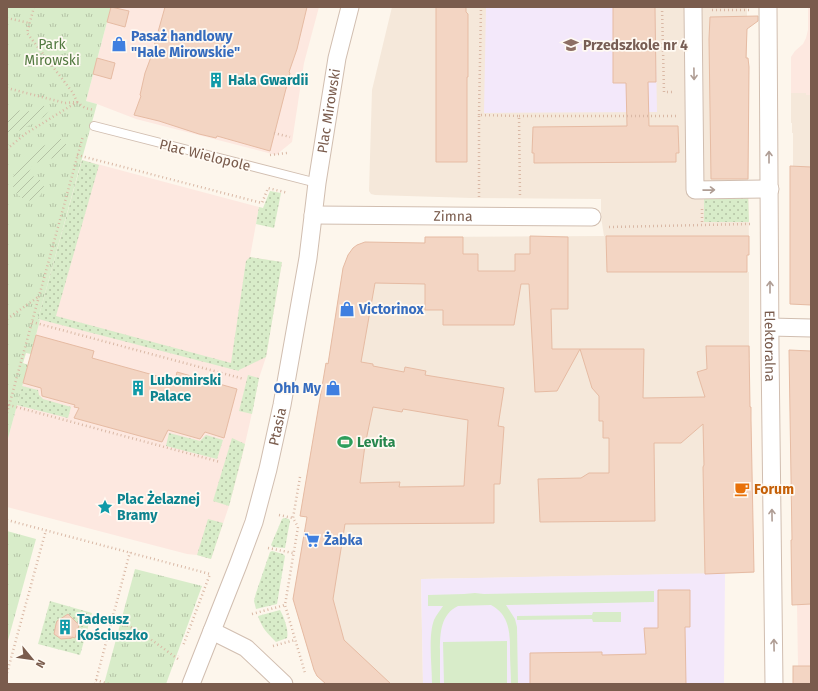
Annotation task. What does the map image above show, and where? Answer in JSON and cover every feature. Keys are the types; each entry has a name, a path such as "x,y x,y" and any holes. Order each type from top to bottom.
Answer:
{"street":[{"name":"Plac Mirowski","path":"313,215 337,58 350,7"},
{"name":"Elektoralna","path":"760,8 770,189 774,684"},
{"path":"693,9 695,190 770,189"},
{"name":"Zimna","path":"313,215 592,217"},
{"name":"Ptasia","path":"212,631 254,522 268,469 282,405 308,258 313,215"},
{"path":"770,327 811,328"},
{"path":"191,684 212,631 246,648 284,684"}],"lane":[{"name":"Plac Wielopole","path":"94,126 317,183"}],"path":[{"path":"7,149 25,134 77,102 73,93 27,33 34,7"},
{"path":"479,202 481,7"},
{"path":"662,7 664,92 694,92"},
{"path":"693,9 760,8"},
{"path":"7,18 29,24"},
{"path":"289,78 298,80"},
{"path":"479,115 695,117"},
{"path":"519,116 520,202"},
{"path":"7,413 84,132"},
{"path":"274,133 290,137"},
{"path":"77,155 262,204 268,188 288,193"},
{"path":"608,227 754,224"},
{"path":"7,319 38,297"},
{"path":"32,322 244,379"},
{"path":"7,401 9,405 220,462"},
{"path":"300,477 293,518 298,527 285,605 305,673"},
{"path":"279,515 293,518"},
{"path":"7,520 210,574 178,659 142,633 113,618"},
{"path":"7,672 46,530"},
{"path":"268,548 294,554"},
{"path":"95,684 130,552"},
{"path":"252,614 285,605"},
{"path":"273,646 295,640"},
{"path":"7,655 11,656"},
{"path":"96,680 109,684"}],"shaded area":[{"name":"Hala Gwardii","path":"111,7 319,7 304,63 292,142 276,155 136,119 86,101"},
{"path":"392,7 747,7 747,58 749,67 749,255 747,255 747,272 749,272 750,420 754,573 421,579 423,684 326,684 317,676 314,670 293,599 307,517 300,516 315,427 321,401 326,363 328,363 343,268 348,255 353,248 424,243 425,237 604,236 601,217 601,199 471,198 371,194 369,191 372,90"},
{"name":"Przedszkole nr 4","path":"486,7 655,7 657,112 484,113"},
{"path":"808,7 811,7 811,95 806,95 806,93 791,93 791,57 803,44 806,38 808,30"},
{"path":"791,93 806,93 806,95 811,95 811,305 790,304 790,167 793,166"},
{"path":"82,160 259,207 250,257 282,262 266,357 259,378 241,461 229,506 211,559 7,507 7,442 40,320 38,319"},
{"path":"811,541 811,684 793,684 793,666 798,666 797,604"},
{"path":"725,573 724,684 423,684 421,579"}],"green space":[{"name":"Park Mirowski","path":"7,7 111,7 86,101 97,104 38,319 40,320 31,354 26,353 23,363 28,365 7,442"},
{"path":"43,105 49,109 47,113 38,121 10,137 7,143 7,113 17,110 30,111"},
{"path":"61,139 66,145 64,153 55,158 41,161 33,165 29,173 39,179 44,186 40,196 35,200 23,199 14,190 13,186 14,174 19,164 24,158 35,150"},
{"path":"82,160 99,165 56,316 231,363 246,261 250,257 282,262 266,357 239,371 38,319"},
{"path":"270,191 281,193 274,228 256,224 259,207 263,208"},
{"path":"704,196 748,196 749,222 704,222"},
{"path":"248,375 259,378 252,414 239,411"},
{"path":"22,386 38,390 39,395 43,399 71,407 68,418 17,405"},
{"path":"169,433 200,441 206,435 223,440 217,459 166,446"},
{"path":"232,438 245,444 229,506 213,501"},
{"path":"208,519 223,523 211,559 197,555"},
{"path":"282,519 289,519 290,521 285,548 273,547 271,545"},
{"path":"7,531 36,539 7,644"},
{"path":"272,551 285,556 277,604 256,609 254,601 256,593 270,552"},
{"path":"135,569 202,586 166,684 104,684"},
{"path":"654,591 654,602 506,605 515,619 517,627 518,684 511,684 509,632 508,626 502,614 491,605 458,606 447,615 442,627 440,641 440,684 432,684 431,634 435,618 443,606 428,606 428,595"},
{"path":"50,601 92,613 80,655 38,644"},
{"path":"280,610 286,624 287,638 276,642 265,630 258,616"},
{"path":"593,612 621,612 621,622 593,622 592,619 517,620 517,616 592,615"},
{"path":"507,641 507,684 444,684 443,642"}],"building":[{"path":"111,7 129,11 125,27 107,22"},
{"name":"Hala Gwardii","path":"165,7 307,7 297,49 289,72 290,73 270,151 217,136 216,138 199,134 159,121 134,115 141,96 145,73"},
{"path":"436,7 466,7 466,12 468,14 467,162 436,162"},
{"path":"613,7 655,7 656,82 648,82 649,126 678,126 679,153 676,153 676,162 534,163 534,153 532,153 533,127 627,126 626,83 613,83"},
{"path":"758,16 758,21 747,29 746,58 748,58 749,67 748,179 711,179 710,17"},
{"path":"97,58 115,63 111,79 93,74"},
{"path":"790,166 811,167 811,305 790,304"},
{"path":"530,236 568,237 568,309 551,309 552,349 580,349 557,391 535,392 529,284 521,284 514,325 443,325 443,310 425,310 425,284 375,283 361,362 404,372 405,367 426,371 425,375 504,388 498,426 504,427 500,484 494,484 494,523 345,524 333,599 344,640 391,684 326,684 317,676 314,670 293,599 307,517 300,516 326,363 328,364 343,268 348,255 353,248 365,242 425,243 425,237 463,237 463,254 478,254 478,271 515,271 515,254 530,254","holes":["373,407 402,412 403,409 468,420 464,486 399,487 400,482 360,483 365,445"]},
{"path":"606,236 749,236 747,272 607,272"},
{"name":"Lubomirski Palace","path":"36,335 94,351 92,358 175,381 177,372 237,389 224,438 205,432 200,439 168,430 162,442 74,418 79,408 74,407 75,405 42,396 41,388 23,383"},
{"path":"706,346 749,346 754,572 705,574 703,424 681,443 654,443 655,521 540,522 538,479 581,478 589,473 609,473 609,438 603,438 603,421 599,421 599,396 592,388 580,349 644,349 643,398 705,397 697,372 707,369"},
{"path":"789,350 811,351 811,604 792,605 792,540"},
{"path":"658,590 690,590 690,627 685,627 686,684 530,684 530,653 602,652 602,655 646,654 644,628 658,628"},
{"name":"Tadeusz Kościuszko","path":"68,614 79,625 75,638 72,637 61,639 54,634 56,624 57,621"},
{"path":"793,666 811,666 811,684 793,684"}],"place":[{"name":"Pasaż handlowy \"Hale Mirowskie\"","path":"119,44"},
{"name":"Przedszkole nr 4","path":"571,45"},
{"name":"Hala Gwardii","path":"216,80"},
{"name":"Victorinox","path":"347,309"},
{"name":"Lubomirski Palace","path":"138,388"},
{"name":"Ohh My","path":"333,388"},
{"name":"Levita","path":"345,442"},
{"name":"Forum","path":"742,489"},
{"name":"Plac Żelaznej Bramy","path":"105,507"},
{"name":"Żabka","path":"312,540"},
{"name":"Tadeusz Kościuszko","path":"65,627"}]}
